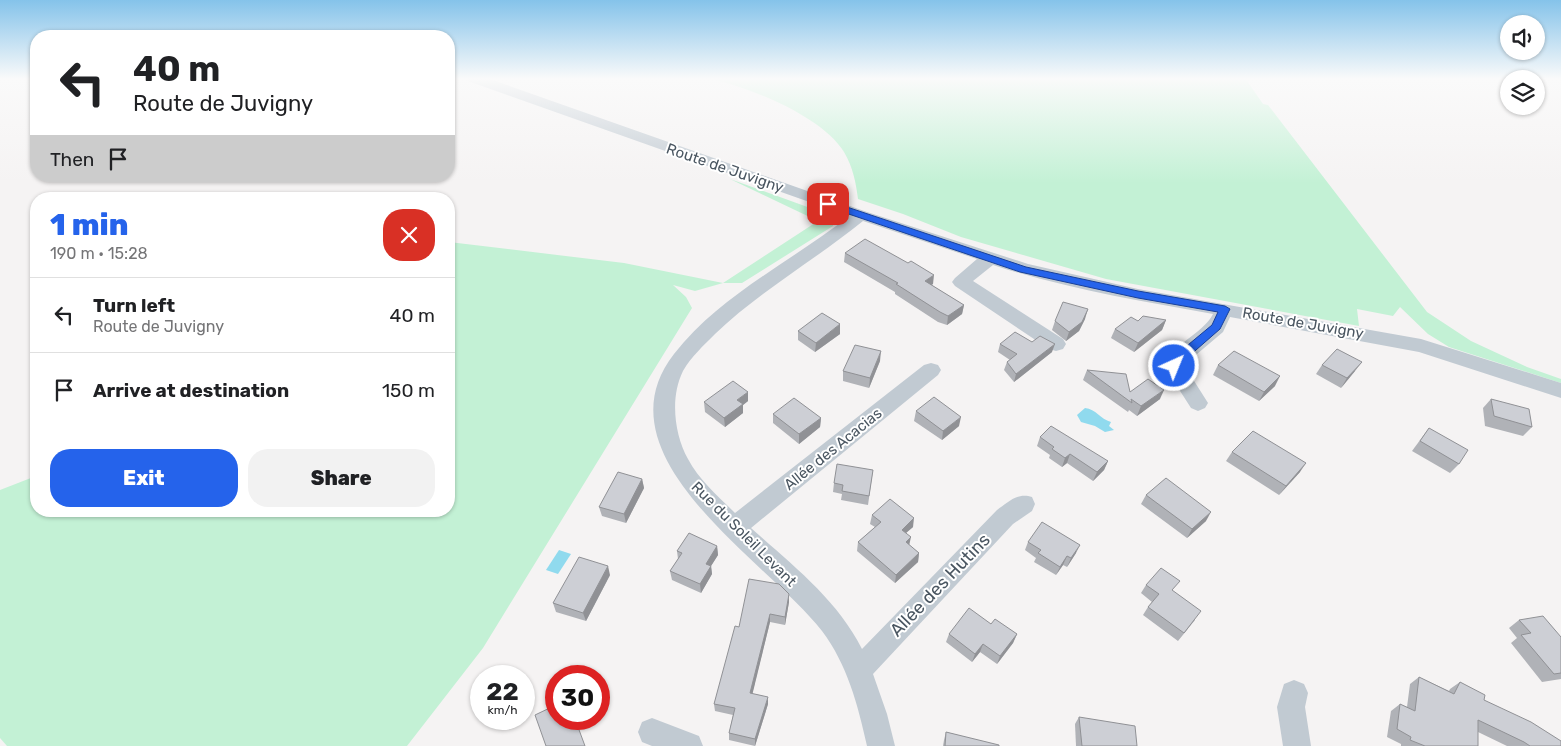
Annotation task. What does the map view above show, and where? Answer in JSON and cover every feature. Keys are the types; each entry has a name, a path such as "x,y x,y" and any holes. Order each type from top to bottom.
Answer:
{"street":[{"name":"Route de Juvigny","path":"572,113 989,259 1070,281 1421,346 1561,391"},
{"name":"Rue du Soleil Levant","path":"861,215 732,308 689,349 669,379 665,413 674,452 689,478 735,527 821,612 841,638 859,670 870,700 881,746"},
{"path":"989,259 960,282 1056,344"},
{"path":"1198,403 1174,366 1175,362 1216,327 1225,309"},
{"name":"Allée des Acacias","path":"735,527 931,370"},
{"name":"Allée des Hutins","path":"859,670 1006,517 1024,504"},
{"path":"1294,693 1291,707 1297,746"},
{"path":"652,732 689,746"}],"green space":[{"path":"797,113 1274,113 1427,312 1471,341 1527,367 1561,379 1561,383 1449,347 1428,334 1400,307 1393,316 1357,309 1359,326 1106,279 961,237 903,214 858,199 854,175 844,152 819,126"},
{"path":"730,179 835,217 833,226 742,283 723,283 818,221"},
{"path":"455,243 624,263 723,283 695,291 673,285 686,297 692,308 483,648 407,746 7,746 0,738 0,490 30,478 30,517 455,517"}],"water":[{"path":"1085,408 1092,410 1111,422 1109,426 1114,430 1105,432 1095,426 1081,422 1077,415"},
{"path":"559,550 571,554 558,574 546,570"}],"building":[{"path":"865,239 908,263 911,261 934,275 925,281 964,305 948,316 896,284 898,283 845,253"},
{"path":"1063,302 1088,309 1082,322 1069,332 1055,321"},
{"path":"822,313 840,324 816,343 798,331"},
{"path":"1143,316 1166,320 1138,343 1115,329 1131,317 1138,321"},
{"path":"1015,332 1032,342 1040,336 1055,344 1016,374 1007,362 1017,354 1000,344"},
{"path":"855,345 881,351 870,378 843,371"},
{"path":"1337,349 1362,362 1347,378 1322,365"},
{"path":"1234,351 1280,376 1264,392 1218,365"},
{"path":"1087,370 1126,374 1130,392 1148,379 1164,390 1141,406 1131,399 1132,403"},
{"path":"733,381 748,392 737,400 743,404 724,418 704,402"},
{"path":"934,397 961,417 943,431 916,411"},
{"path":"794,398 821,418 799,434 773,414"},
{"path":"1491,399 1529,409 1532,427 1494,416"},
{"path":"1051,426 1108,461 1097,472 1070,454 1065,458 1040,437"},
{"path":"1429,428 1468,450 1459,464 1420,441"},
{"path":"1253,431 1306,463 1286,486 1232,452"},
{"path":"837,464 873,470 869,496 842,491 843,485 834,483"},
{"path":"618,472 642,479 624,514 599,507"},
{"path":"1166,478 1211,512 1192,529 1146,495"},
{"path":"890,499 914,518 902,530 911,537 906,542 919,553 896,575 858,542 881,522 872,515"},
{"path":"1042,522 1080,545 1071,558 1067,556 1060,567 1038,553 1041,550 1028,542"},
{"path":"689,533 717,546 706,564 711,566 700,584 670,571 682,553 677,551"},
{"path":"579,557 608,566 583,613 553,603"},
{"path":"1161,568 1180,581 1172,590 1201,611 1184,633 1148,607 1159,594 1146,585"},
{"path":"749,579 779,584 789,594 785,617 770,614 750,693 768,697 755,739 729,733 735,708 714,704 735,626 739,627"},
{"path":"969,608 991,624 995,619 1017,634 1000,656 983,644 975,654 949,634"},
{"path":"1543,616 1561,637 1561,673 1554,674 1521,635 1531,633 1519,620"},
{"path":"1419,677 1454,694 1460,682 1485,695 1484,700 1531,722 1561,741 1561,746 1530,746 1478,720 1478,746 1425,746 1410,740 1411,737 1397,729 1400,704 1415,711"},
{"path":"545,710 545,730 579,730 585,746 546,746 535,715"},
{"path":"1079,717 1135,726 1137,746 1082,746"},
{"path":"946,732 999,745 999,746 945,746"}],"route":[{"path":"828,204 989,259 1024,269 1138,295 1225,309 1216,327 1175,362 1174,366"}]}
